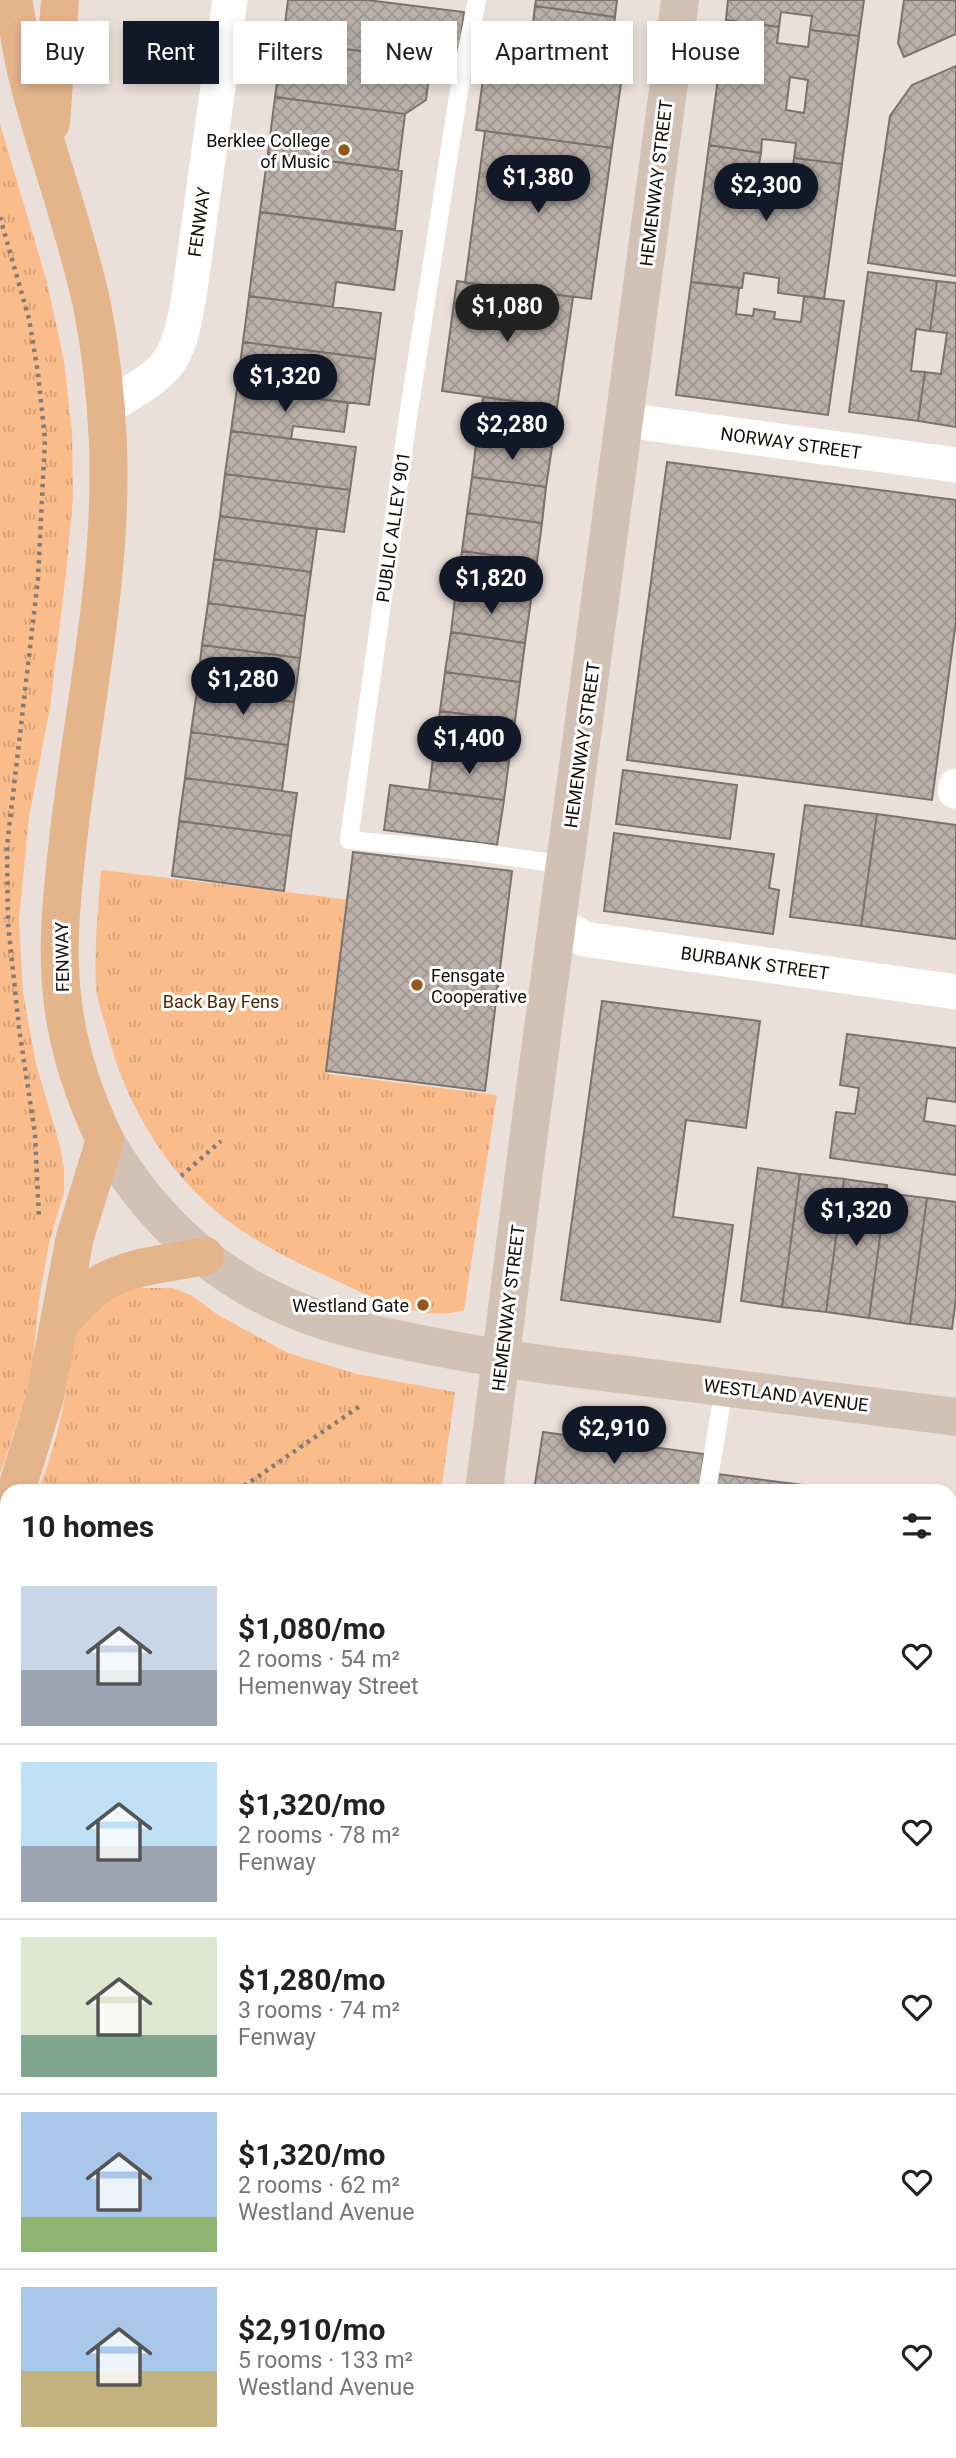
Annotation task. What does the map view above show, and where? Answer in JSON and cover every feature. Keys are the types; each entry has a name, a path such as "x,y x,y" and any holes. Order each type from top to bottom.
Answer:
{"highway":[{"name":"FENWAY","path":"13,0 21,45"},
{"path":"49,153 60,0"},
{"name":"FENWAY","path":"0,20 21,63"},
{"name":"FENWAY","path":"29,84 91,303 101,361 105,408 108,486 106,558 65,860 60,958 62,996 70,1043 86,1096 105,1140"},
{"path":"18,1484 40,1418 75,1237 105,1140"},
{"path":"59,1324 84,1297 111,1279 130,1272 205,1256"}],"main road":[{"name":"HEMENWAY STREET","path":"485,1484 680,0"},
{"name":"WESTLAND AVENUE","path":"105,1140 126,1175 149,1205 177,1234 255,1291 298,1312 324,1321 367,1333 501,1360 956,1417"}],"street":[{"name":"FENWAY","path":"105,408 154,379 165,368 180,343 189,296 230,0"},
{"name":"NORWAY STREET","path":"625,420 956,465"},
{"name":"BURBANK STREET","path":"558,923 584,939 956,992"}],"lane":[{"name":"PUBLIC ALLEY 901","path":"477,0 460,84 409,410 349,841 478,852 565,865"},
{"path":"708,1484 724,1387"}],"path":[{"path":"0,217 29,319 45,439 38,579 7,846 6,885 19,1028 35,1134 39,1232"},
{"path":"181,1176 221,1141"},
{"path":"247,1484 360,1406"}],"green space":[{"path":"0,124 47,282 64,361 72,432 73,498 50,708 29,817 19,919 23,993 36,1064 60,1146 64,1192 49,1243 39,1300 31,1379 0,1474"},
{"name":"Back Bay Fens","path":"101,870 352,900 328,1074 497,1095 464,1310 432,1313 399,1307 366,1295 299,1263 261,1243 215,1211 175,1168 157,1145 128,1093 117,1066 98,1000 96,958"},
{"path":"138,1288 173,1288 191,1295 218,1315 288,1353 357,1374 455,1392 442,1484 40,1484 62,1412 73,1331 112,1295"}],"building":[{"path":"288,0 367,0 464,12 458,64 457,21 361,21 361,51 347,49 347,21 285,21"},
{"path":"536,0 617,0 615,17 535,6"},
{"path":"728,0 864,0 859,36 810,30 812,16 781,12 779,27 764,25 764,21 726,20"},
{"path":"904,0 956,0 956,34 904,57 898,43"},
{"path":"535,6 615,17 614,21 533,21"},
{"path":"764,25 779,27 777,43 808,47 810,30 859,36 842,164 794,158 796,143 762,139 761,153 709,145 717,84 764,84","holes":["790,77 808,80 804,113 786,110"]},
{"path":"347,49 361,51 361,84 428,84 426,100 405,114 275,97 277,84 347,84"},
{"path":"956,66 956,276 868,263 890,116 912,85"},
{"path":"482,84 621,84 612,148 476,130"},
{"path":"275,97 405,114 398,170 268,153"},
{"path":"485,131 612,148 591,299 465,283"},
{"path":"709,145 761,153 758,169 792,174 794,158 842,164 824,299 778,293 779,278 744,273 742,288 691,282"},
{"path":"268,153 402,171 395,229 260,212"},
{"path":"260,212 402,231 394,290 336,282 333,307 249,296"},
{"path":"868,272 937,281 930,331 916,329 911,371 925,372 918,421 849,412"},
{"path":"457,281 573,297 557,407 442,391"},
{"path":"937,281 956,283 956,427 918,421 925,372 941,374 947,333 930,331"},
{"path":"691,282 739,288 736,314 753,316 754,309 775,312 774,319 801,322 804,296 844,301 828,415 676,395"},
{"path":"249,296 381,313 375,359 243,342"},
{"path":"243,342 375,359 369,405 237,388"},
{"path":"237,388 348,403 344,432 293,426 291,439 231,431"},
{"path":"483,397 557,407 552,447 477,437"},
{"path":"231,431 356,447 350,490 225,474"},
{"path":"477,437 552,447 546,487 472,477"},
{"path":"667,462 956,500 956,621 932,800 627,760"},
{"path":"225,474 350,490 344,532 220,516"},
{"path":"472,477 546,487 542,523 467,513"},
{"path":"467,513 542,523 537,561 462,551"},
{"path":"220,516 317,529 311,572 214,559"},
{"path":"462,551 537,561 531,600 456,590"},
{"path":"214,559 311,572 305,616 208,603"},
{"path":"456,590 531,600 525,643 451,632"},
{"path":"208,603 305,616 300,658 202,645"},
{"path":"451,632 525,643 520,682 445,672"},
{"path":"202,645 300,658 294,702 197,690"},
{"path":"445,672 520,682 515,721 440,711"},
{"path":"197,690 294,702 288,745 191,732"},
{"path":"440,711 515,721 509,761 434,751"},
{"path":"191,732 288,745 282,791 185,778"},
{"path":"434,751 509,761 504,800 429,790"},
{"path":"623,770 737,785 730,839 616,824"},
{"path":"185,778 297,793 291,836 179,821"},
{"path":"390,785 504,800 497,845 384,830"},
{"path":"805,805 877,814 861,926 790,917"},
{"path":"877,814 956,825 956,939 861,926"},
{"path":"179,821 291,836 284,891 172,876"},
{"path":"614,833 774,854 769,888 779,890 773,934 604,911"},
{"name":"Fensgate Cooperative","path":"353,852 512,871 485,1091 326,1071"},
{"path":"602,1001 760,1021 746,1128 686,1120 673,1217 733,1225 720,1322 561,1300"},
{"path":"847,1034 956,1048 956,1102 927,1098 924,1121 956,1126 956,1175 830,1158 836,1112 855,1114 859,1088 840,1085"},
{"path":"758,1168 800,1174 782,1307 741,1301"},
{"path":"800,1174 844,1179 826,1312 782,1307"},
{"path":"844,1179 887,1185 869,1318 826,1312"},
{"path":"886,1193 927,1198 910,1324 869,1318"},
{"path":"927,1198 956,1202 956,1299 952,1329 910,1324"},
{"path":"543,1432 704,1454 700,1484 535,1484"},
{"path":"717,1474 794,1484 716,1484"}],"place":[{"name":"Berklee College of Music","path":"344,150"},
{"name":"Fensgate Cooperative","path":"417,985"},
{"name":"Westland Gate","path":"423,1305"}]}
